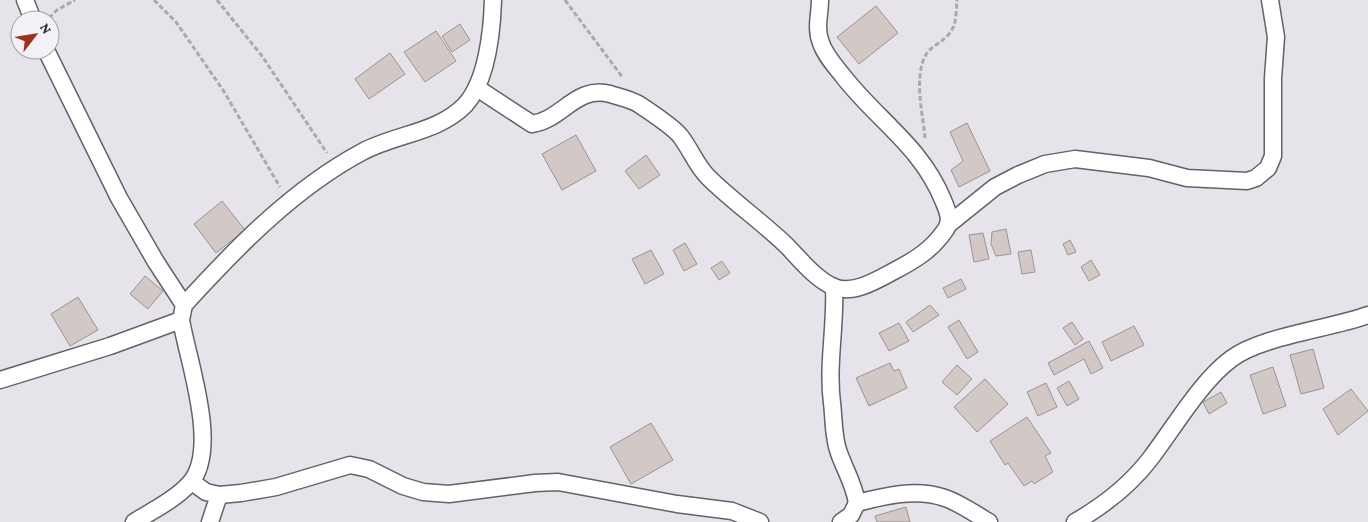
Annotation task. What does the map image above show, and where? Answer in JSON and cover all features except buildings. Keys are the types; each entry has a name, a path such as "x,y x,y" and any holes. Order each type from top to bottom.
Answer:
{"street":[{"path":"0,380 110,346 183,313 288,201 363,151 450,118 466,104 477,88 492,24 493,0"},
{"path":"820,0 817,22 821,43 832,62 864,102 913,149 928,170 949,216 949,224"},
{"path":"477,88 532,124 555,116 582,95 594,92 608,94 639,104 680,135 694,161 720,189 780,239 810,270 834,287 848,289 860,287 884,277 931,248 949,224 976,201 1003,183 1045,164 1075,159 1149,168 1187,178 1247,181 1256,178 1268,168 1273,156 1273,78 1276,38 1270,0"},
{"path":"51,60 119,198 183,313 203,428 202,455 192,482 134,522"},
{"path":"834,287 835,306 830,362 832,402 838,452 851,478 857,503 851,515 841,522"},
{"path":"1075,522 1103,506 1148,461 1199,391 1231,358 1257,345 1368,315"},
{"path":"192,482 206,492 219,495 276,487 350,465 369,469 403,486 423,492 449,494 535,483 558,482 677,504 732,511 760,522"},
{"path":"857,503 884,496 926,494 945,498 989,522"},
{"path":"210,522 219,495"}],"path":[{"path":"57,10 75,0"},
{"path":"154,0 176,22 223,90 242,127 288,201"},
{"path":"217,0 262,56 337,168"},
{"path":"564,0 615,66 639,104"},
{"path":"928,170 920,78 923,60 929,50 950,33 956,20 957,0"}]}
